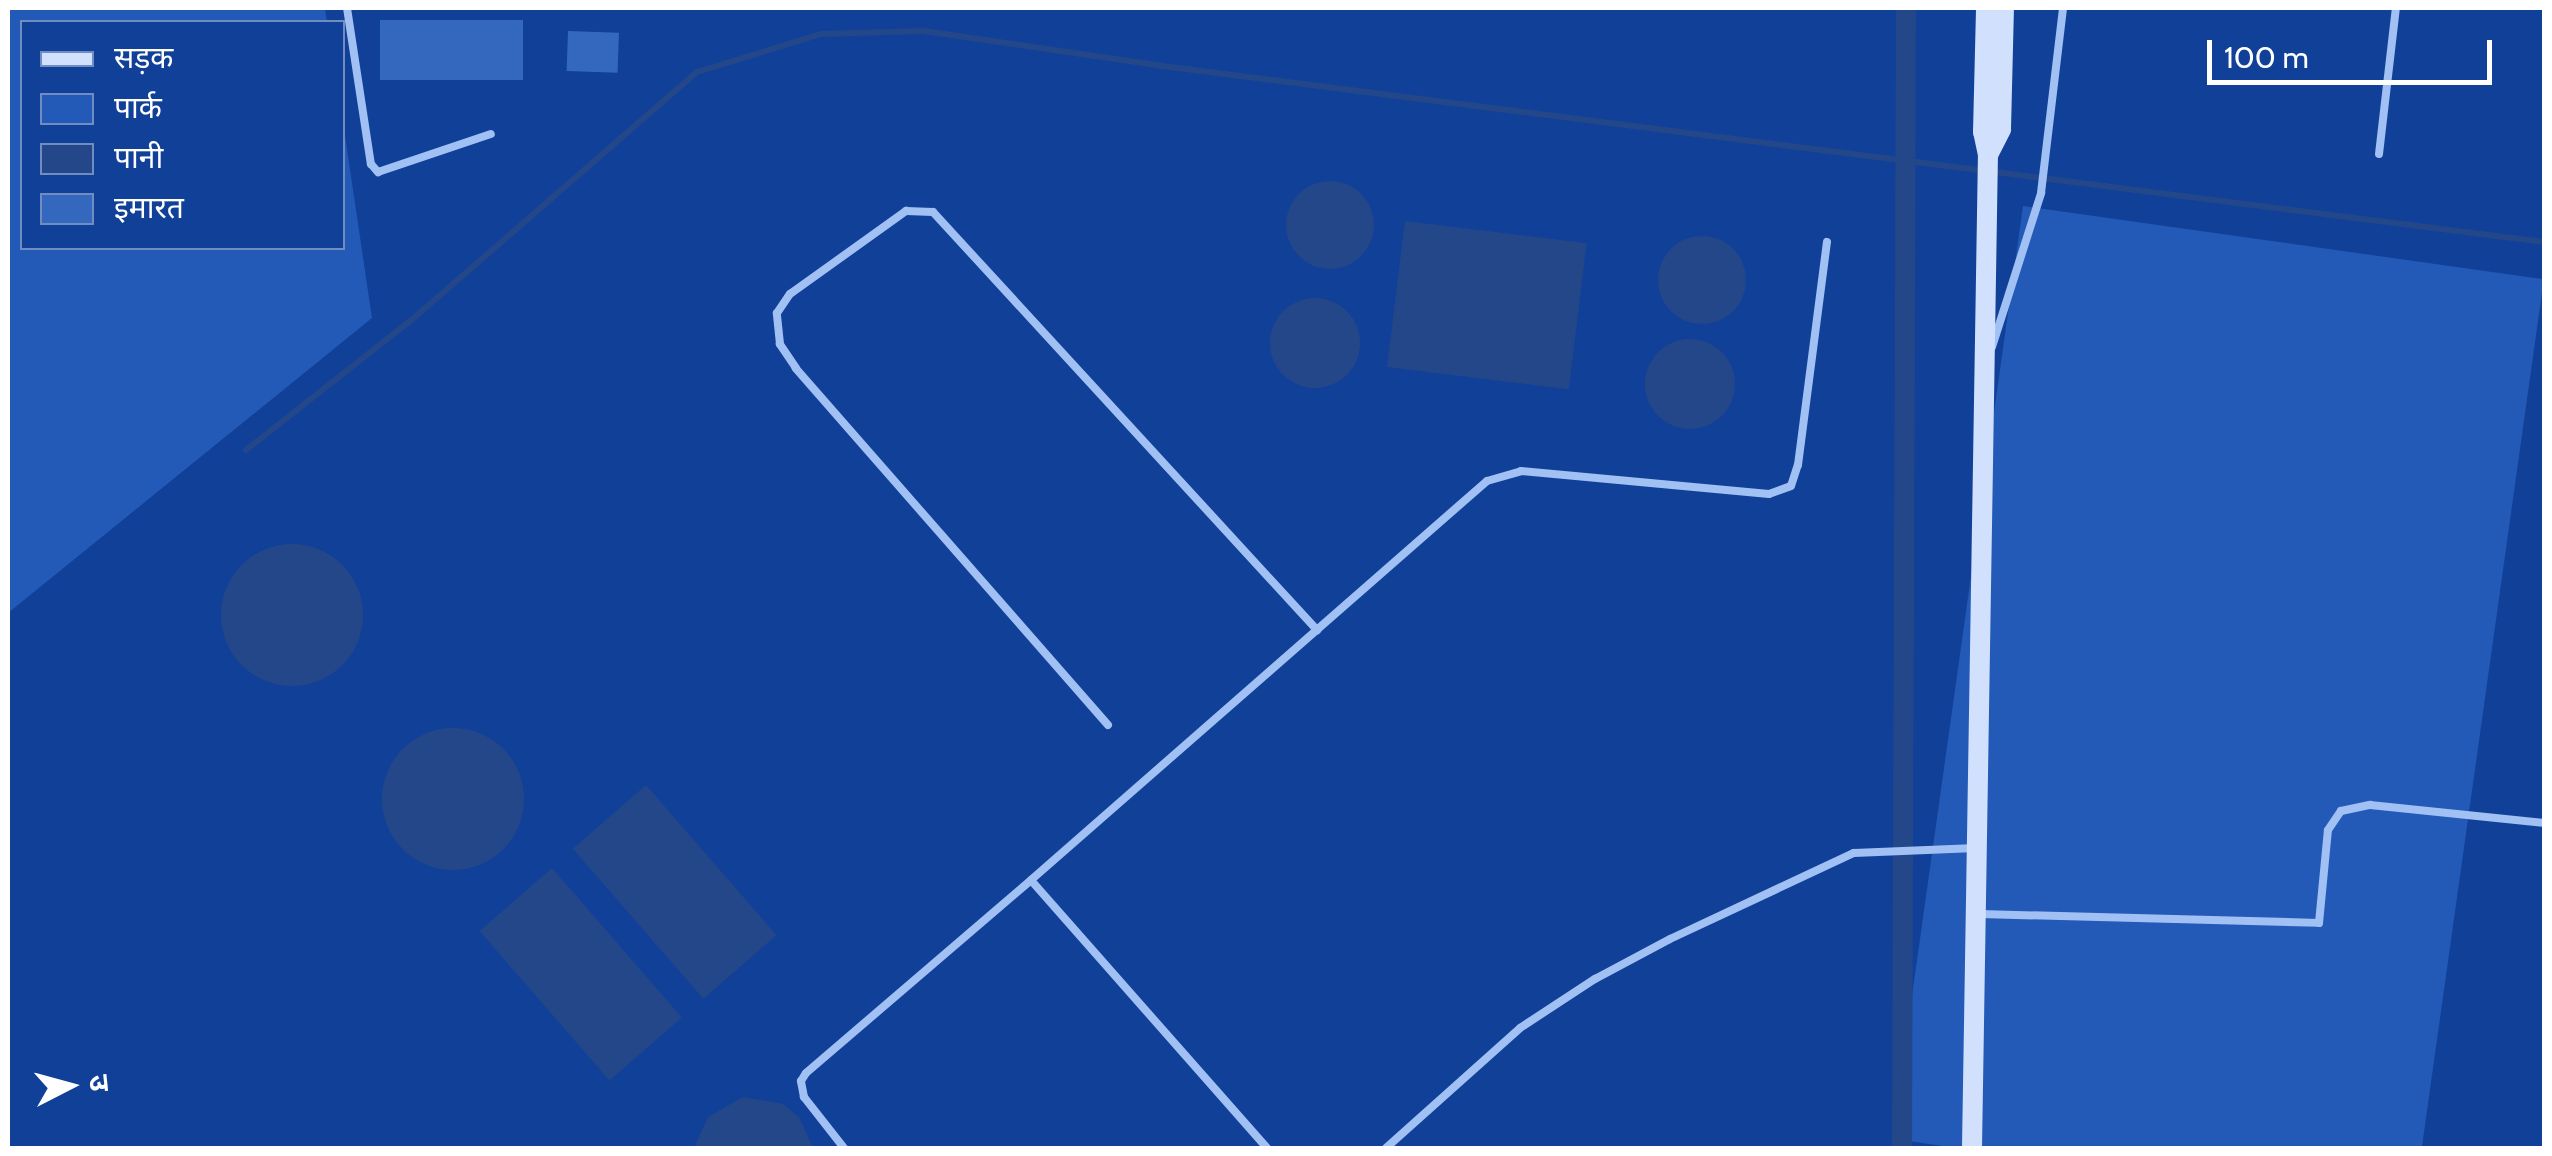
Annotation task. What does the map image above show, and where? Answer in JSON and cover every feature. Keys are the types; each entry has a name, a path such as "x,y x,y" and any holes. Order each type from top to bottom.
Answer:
{"street":[{"path":"1972,1148 1988,193 1988,155 1983,132 1986,8"},
{"path":"1988,155 2001,129 2004,8"}],"lane":[{"path":"346,8 371,164 378,172 491,134"},
{"path":"1985,370 2041,194 2063,8"},
{"path":"2380,154 2396,8"},
{"path":"1108,724 796,368 780,344 777,313 790,294 906,211 933,212 1316,630"},
{"path":"844,1148 804,1098 801,1081 806,1073 1487,481 1504,473 1769,494 1792,486 1827,242"},
{"path":"1976,914 2320,923 2328,830 2342,812 2370,805 2544,823"},
{"path":"1386,1148 1520,1028 1595,979 1854,852 1877,848 1977,848"},
{"path":"1031,880 1267,1148"}],"green space":[{"path":"8,8 325,8 327,20 20,20 20,250 345,250 345,136 372,318 8,613"},
{"path":"2023,206 2544,279 2422,1148 1957,1148 1892,1139"}],"water":[{"path":"1321,181 1339,181 1355,188 1367,200 1374,225 1367,250 1355,262 1339,269 1321,269 1305,262 1293,250 1286,234 1286,216 1293,200 1305,188"},
{"path":"1405,221 1587,243 1569,389 1387,367"},
{"path":"1693,236 1711,236 1727,243 1739,255 1746,280 1739,305 1727,317 1711,324 1693,324 1677,317 1665,305 1658,289 1658,271 1665,255 1677,243"},
{"path":"1315,298 1340,306 1352,318 1360,343 1352,368 1340,380 1315,388 1290,380 1278,368 1270,343 1278,318 1290,306"},
{"path":"1690,339 1715,347 1727,359 1735,384 1727,409 1715,421 1690,429 1665,421 1653,409 1645,384 1653,359 1665,347"},
{"path":"292,544 319,549 343,564 358,588 363,615 358,642 343,666 319,681 292,686 265,681 241,666 226,642 221,615 226,588 241,564 265,549"},
{"path":"453,728 480,733 503,749 519,772 524,799 519,826 503,849 480,865 453,870 426,865 403,849 387,826 382,799 387,772 403,749 426,733"},
{"path":"646,785 777,935 703,999 573,849"},
{"path":"552,868 682,1017 609,1080 480,931"},
{"path":"743,1097 783,1104 799,1117 813,1148 694,1148 708,1117"}],"building":[{"path":"380,20 523,20 523,80 380,80"},
{"path":"568,31 619,33 618,73 567,71"}],"waterway":[{"path":"1902,1148 1906,8"},
{"path":"246,450 415,317 697,72 821,34 924,31 1170,67 2544,242"}]}
